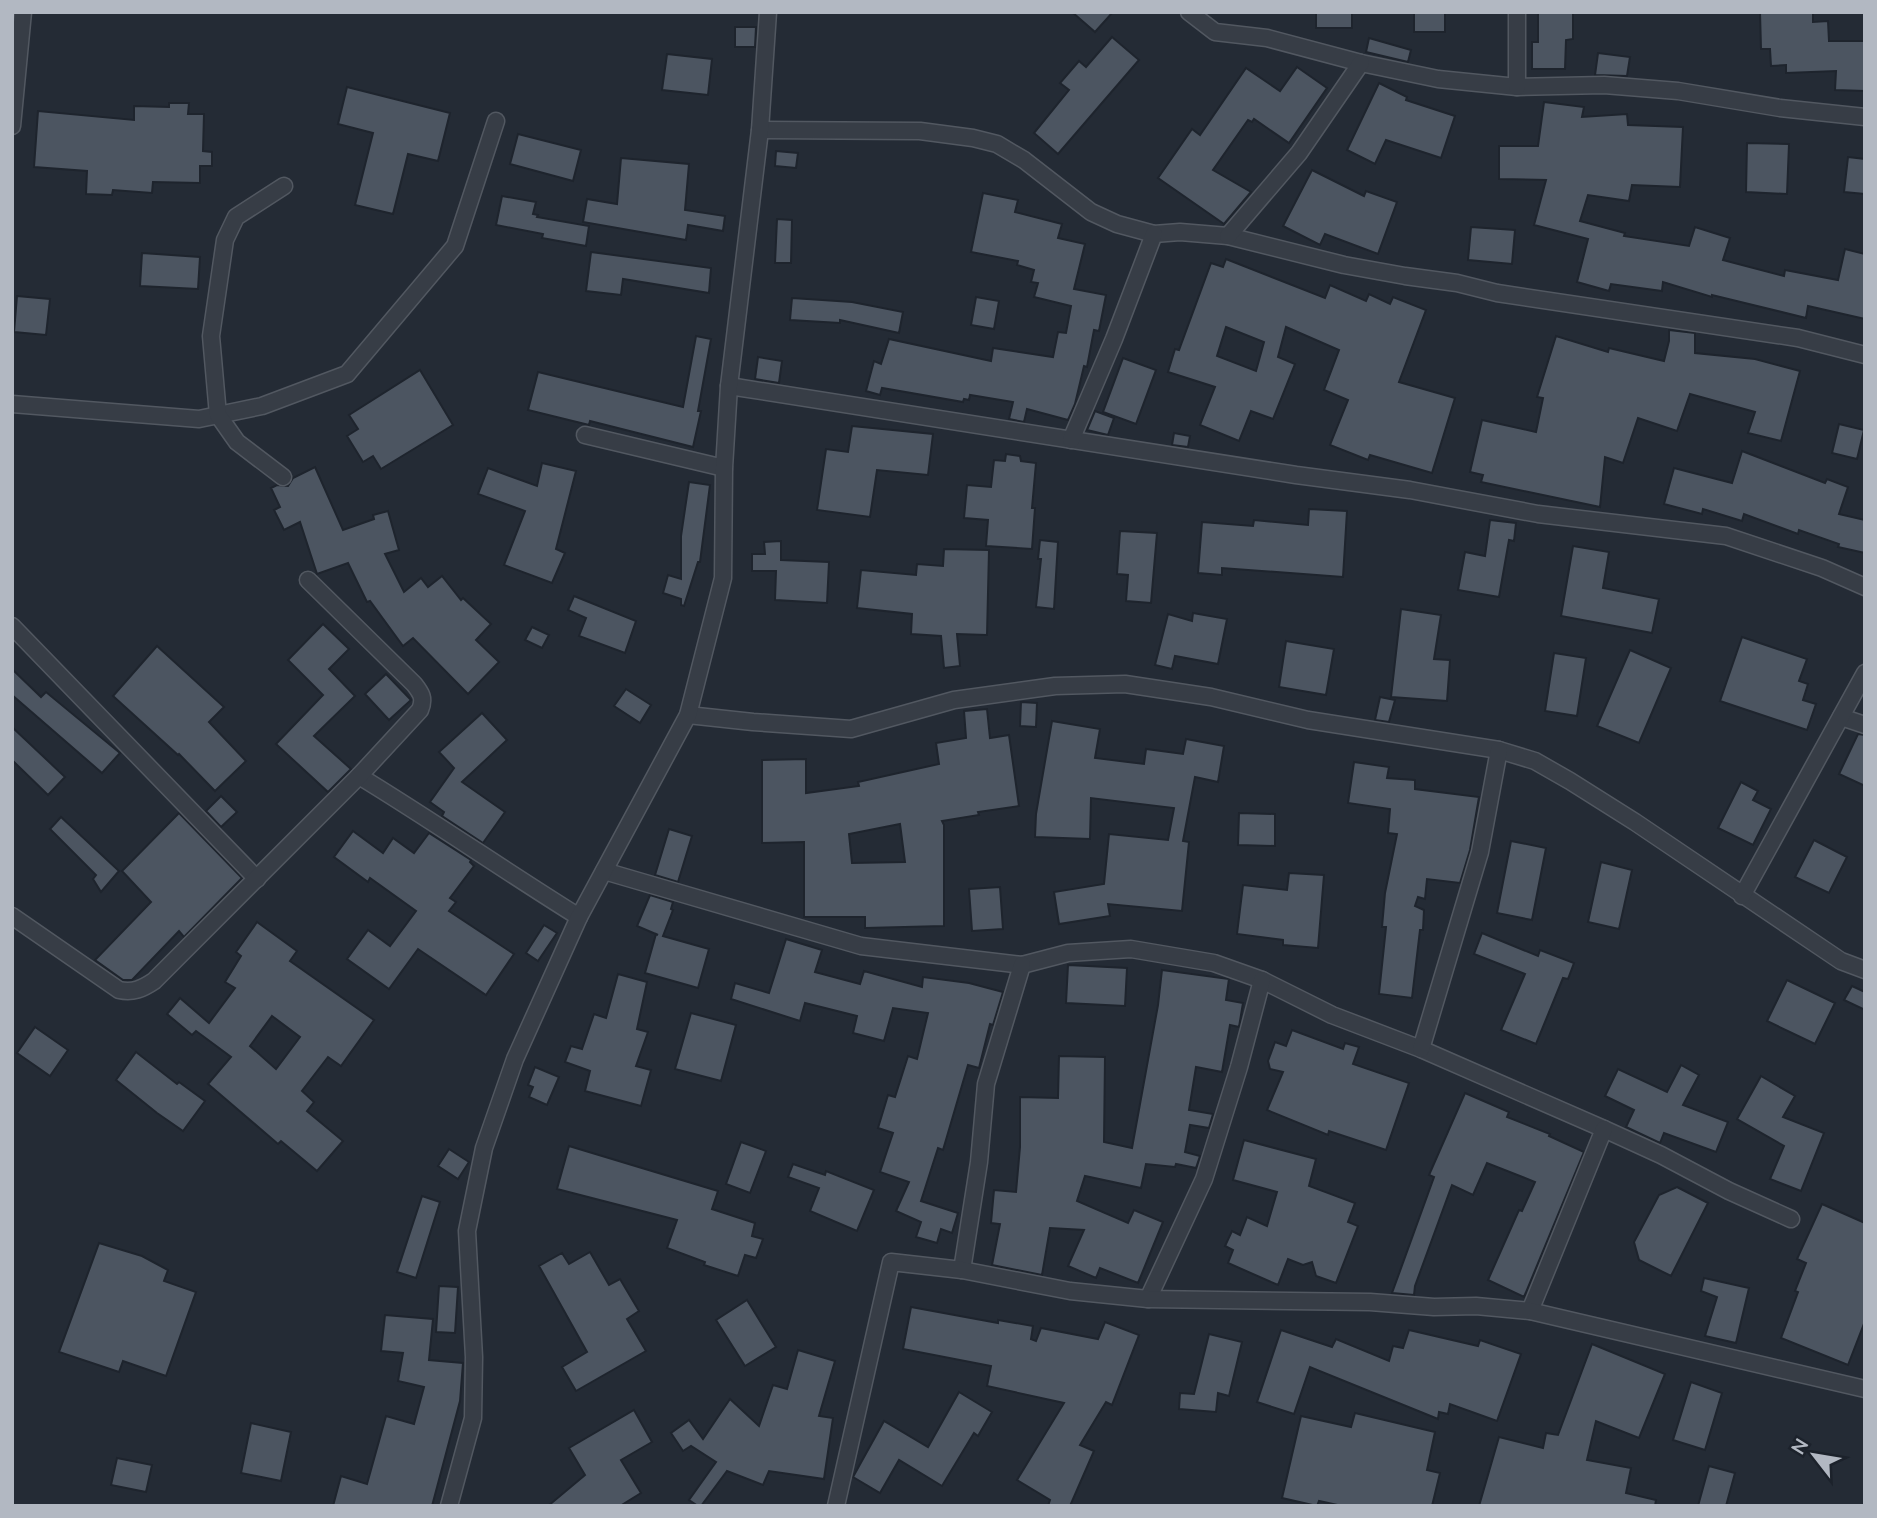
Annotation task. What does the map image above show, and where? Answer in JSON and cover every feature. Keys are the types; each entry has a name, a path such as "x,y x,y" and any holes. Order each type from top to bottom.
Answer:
{"street":[{"path":"12,127 23,12"},
{"path":"449,1506 472,1418 474,1357 467,1231 484,1148 515,1059 579,917 688,715 723,578 724,468 729,386 760,130 768,12"},
{"path":"1189,12 1214,32 1267,38 1361,63 1438,79 1517,87 1604,85 1678,91 1780,108 1865,117"},
{"path":"1517,12 1517,87"},
{"path":"1228,236 1299,153 1361,63"},
{"path":"12,404 199,419 262,406 347,374 455,246 496,121"},
{"path":"760,130 920,131 973,138 997,144 1024,160 1091,212 1116,224 1154,234 1180,232 1228,236 1344,265 1457,283 1497,293 1798,338 1865,355"},
{"path":"283,477 237,442 218,415 211,336 225,240 236,217 284,186"},
{"path":"1071,440 1154,234"},
{"path":"729,386 1410,490 1538,514 1726,536 1822,568 1865,587"},
{"path":"585,435 724,468"},
{"path":"12,916 119,990 129,992 142,989 154,981 257,879 420,710 422,695 414,684 308,580"},
{"path":"12,626 257,879"},
{"path":"1742,896 1865,673"},
{"path":"688,715 851,729 954,700 1055,686 1125,684 1211,697 1308,720 1499,750 1535,761 1570,781 1841,961 1865,970"},
{"path":"1840,717 1865,725"},
{"path":"1421,1049 1480,852 1499,750"},
{"path":"359,776 426,816 503,870 579,917"},
{"path":"604,871 861,946 1022,965 1068,953 1131,949 1214,963 1262,980 1332,1015 1421,1049 1604,1129 1791,1219"},
{"path":"962,1270 979,1162 986,1084 1022,965"},
{"path":"1148,1299 1204,1180 1239,1067 1262,980"},
{"path":"1531,1311 1604,1129"},
{"path":"835,1506 891,1262 962,1270 1070,1291 1148,1299 1476,1306 1531,1311 1865,1389"}],"building":[{"path":"1072,12 1113,12 1095,32"},
{"path":"1316,12 1352,12 1352,28 1316,28"},
{"path":"1414,12 1445,12 1445,32 1414,32"},
{"path":"1538,12 1573,12 1573,39 1566,40 1565,69 1532,69 1532,42 1538,42"},
{"path":"1760,12 1813,12 1813,22 1828,21 1829,41 1865,41 1865,91 1835,90 1836,71 1786,73 1786,65 1771,66 1770,49 1761,49"},
{"path":"735,27 756,27 755,47 735,47"},
{"path":"1112,37 1139,60 1058,154 1034,133 1069,90 1060,83 1079,61 1086,67"},
{"path":"1369,38 1411,50 1408,62 1366,52"},
{"path":"1598,53 1630,57 1627,76 1595,75"},
{"path":"667,54 712,59 708,95 662,90"},
{"path":"1297,67 1327,88 1289,143 1254,119 1252,122 1248,120 1213,170 1251,192 1224,224 1158,178 1192,129 1200,135 1246,68 1280,91"},
{"path":"1379,83 1407,97 1406,100 1455,116 1441,158 1386,140 1375,164 1347,150"},
{"path":"347,87 450,113 438,161 408,154 393,214 355,205 373,133 338,124"},
{"path":"1544,102 1584,107 1582,117 1627,114 1628,125 1683,127 1680,187 1632,185 1629,201 1588,195 1580,221 1625,233 1624,236 1689,246 1695,227 1730,238 1723,260 1784,276 1785,270 1838,280 1845,249 1865,254 1865,319 1808,306 1806,318 1712,297 1663,282 1662,291 1611,284 1609,291 1577,282 1588,239 1534,225 1546,180 1499,179 1499,146 1538,146"},
{"path":"169,103 189,103 188,114 204,114 203,151 212,152 212,166 200,166 200,183 153,182 152,193 113,190 112,195 86,194 87,171 34,167 38,111 134,120 134,106 169,107"},
{"path":"518,134 581,150 573,181 510,164"},
{"path":"1747,143 1789,144 1787,194 1746,192"},
{"path":"776,151 798,153 796,168 775,166"},
{"path":"1848,157 1865,159 1865,194 1844,192"},
{"path":"621,158 689,164 685,210 725,216 723,231 688,225 686,240 583,222 587,199 617,204"},
{"path":"1312,170 1364,196 1366,191 1397,202 1378,254 1325,234 1320,245 1283,226"},
{"path":"983,193 1018,200 1015,212 1062,224 1058,238 1085,244 1074,289 1106,295 1099,331 1094,330 1087,367 1084,366 1075,404 1068,420 1027,409 1024,422 1009,419 1013,402 970,395 969,400 964,399 963,402 882,388 880,395 866,391 874,361 881,364 889,339 991,361 993,348 1053,357 1058,332 1066,333 1071,306 1034,297 1038,283 1031,282 1034,270 1017,265 1018,261 971,252"},
{"path":"502,196 536,202 533,214 538,215 537,217 589,226 586,246 542,238 543,234 496,225"},
{"path":"777,219 792,220 791,263 775,263"},
{"path":"1471,227 1515,230 1512,264 1468,260"},
{"path":"591,252 711,268 709,293 623,279 621,295 586,291"},
{"path":"142,253 200,257 198,289 140,286"},
{"path":"1226,259 1325,298 1330,285 1366,301 1369,294 1390,304 1393,297 1426,310 1399,382 1455,398 1432,473 1370,455 1368,460 1330,445 1348,400 1324,390 1339,350 1286,327 1278,357 1295,364 1273,419 1251,411 1239,441 1200,425 1215,387 1168,372 1175,349 1179,350 1211,263 1223,267","holes":["1226,327 1264,342 1256,371 1217,356"]},
{"path":"17,296 50,299 46,335 14,332"},
{"path":"976,297 999,301 994,329 971,325"},
{"path":"792,298 852,302 903,312 899,333 840,320 840,323 790,320"},
{"path":"1669,330 1695,333 1695,353 1755,359 1800,371 1781,441 1748,433 1755,412 1690,394 1677,431 1638,418 1623,463 1605,457 1600,507 1481,482 1483,475 1470,472 1482,420 1536,432 1543,398 1537,397 1556,336 1608,352 1609,348 1664,361"},
{"path":"696,336 711,339 693,447 590,421 589,425 528,410 538,372 683,407"},
{"path":"758,357 782,361 779,383 755,379"},
{"path":"1123,358 1156,370 1136,424 1103,412"},
{"path":"420,370 453,425 381,469 373,456 363,462 347,436 358,429 349,415"},
{"path":"1095,411 1114,418 1108,435 1087,430"},
{"path":"1839,424 1864,430 1857,459 1832,453"},
{"path":"852,426 933,434 928,475 877,470 870,517 817,510 826,449 848,452"},
{"path":"1174,433 1190,436 1188,447 1172,445"},
{"path":"1742,451 1825,483 1827,479 1848,487 1839,514 1865,520 1865,553 1838,547 1839,544 1799,530 1798,534 1744,514 1742,521 1703,509 1702,514 1664,504 1674,468 1732,483"},
{"path":"1006,454 1020,456 1021,461 1036,463 1032,549 986,546 988,520 964,518 967,485 991,487 994,460 1005,461"},
{"path":"542,463 576,471 556,549 565,553 552,583 504,565 525,511 478,494 488,468 537,486"},
{"path":"315,467 343,530 374,519 373,515 388,511 399,550 385,554 404,592 421,578 428,587 442,576 461,600 463,598 491,624 476,640 499,662 468,694 413,638 403,646 370,601 367,602 348,563 317,574 300,522 284,530 274,510 280,507 271,488 277,485 288,486 293,478"},
{"path":"689,482 710,485 700,562 684,606 681,605 681,599 663,593 668,575 681,579 681,536"},
{"path":"1309,509 1347,511 1343,577 1222,568 1222,575 1198,573 1202,522 1253,526 1254,520 1308,525"},
{"path":"1490,520 1516,523 1514,541 1509,540 1499,597 1458,590 1465,552 1485,556"},
{"path":"1120,531 1157,533 1151,603 1126,601 1128,575 1117,574"},
{"path":"1040,540 1058,542 1054,609 1036,607 1041,559 1038,559"},
{"path":"781,541 781,560 829,562 827,603 775,600 776,571 752,571 752,554 765,554 764,542"},
{"path":"1573,546 1609,552 1603,588 1659,599 1652,633 1561,616"},
{"path":"944,549 989,550 987,635 957,634 960,666 944,668 941,636 911,634 912,614 857,608 861,570 916,575 917,564 943,566"},
{"path":"574,596 636,621 625,653 579,636 586,618 568,610"},
{"path":"1401,609 1441,615 1434,659 1450,660 1447,701 1391,697"},
{"path":"1193,613 1227,619 1218,664 1175,656 1172,669 1155,665 1168,614 1192,621"},
{"path":"323,624 349,649 329,669 355,696 314,736 351,769 328,792 276,744 323,695 288,660"},
{"path":"532,627 549,635 542,648 525,640"},
{"path":"1742,637 1807,659 1799,681 1808,684 1803,700 1816,704 1807,730 1720,701"},
{"path":"1286,641 1334,649 1326,695 1279,687"},
{"path":"157,646 224,707 209,722 246,761 215,791 179,754 113,696"},
{"path":"1630,650 1671,668 1639,743 1597,726"},
{"path":"1554,653 1586,658 1577,716 1545,711"},
{"path":"12,669 41,697 46,692 120,753 102,773 12,695"},
{"path":"386,674 411,700 389,720 365,694"},
{"path":"626,689 651,705 640,723 614,706"},
{"path":"1380,697 1395,700 1389,722 1375,720"},
{"path":"1021,702 1037,703 1036,727 1020,726"},
{"path":"987,709 990,738 1009,735 1019,806 942,821 944,926 865,928 865,917 804,917 804,842 762,843 762,760 806,759 806,793 859,786 858,782 939,764 936,743 966,738 964,711","holes":["900,824 905,862 852,863 849,834"]},
{"path":"482,713 507,740 462,782 505,812 483,843 442,816 444,812 430,802 454,768 439,752"},
{"path":"1052,721 1100,729 1095,758 1144,764 1146,749 1183,754 1186,739 1224,746 1218,782 1195,777 1183,841 1189,842 1182,911 1108,904 1110,916 1059,924 1054,892 1104,884 1109,834 1168,840 1174,808 1091,798 1090,839 1035,837 1036,814"},
{"path":"12,727 65,777 48,795 12,760"},
{"path":"1858,734 1865,735 1865,786 1839,774"},
{"path":"1354,762 1389,767 1387,778 1415,780 1415,789 1479,797 1470,850 1460,883 1427,879 1425,899 1418,897 1415,906 1424,910 1412,998 1379,994 1386,927 1382,927 1385,893 1397,834 1388,833 1390,809 1348,803"},
{"path":"1741,782 1758,791 1753,800 1771,809 1753,845 1718,828"},
{"path":"221,796 237,812 221,827 206,811"},
{"path":"179,813 242,878 184,937 179,931 132,980 123,980 95,960 151,902 122,871"},
{"path":"1239,813 1275,814 1275,846 1238,845"},
{"path":"61,817 119,871 101,892 93,879 96,875 50,829"},
{"path":"669,829 692,836 678,882 655,875"},
{"path":"353,831 383,853 393,838 414,853 429,833 471,860 474,866 450,898 456,902 449,911 514,954 486,995 418,949 389,989 347,959 368,930 390,946 416,911 370,878 368,882 334,857"},
{"path":"1814,840 1847,857 1829,893 1795,877"},
{"path":"1511,841 1546,848 1532,920 1497,913"},
{"path":"1601,862 1632,870 1619,929 1588,922"},
{"path":"1289,873 1324,875 1318,948 1283,945 1283,940 1237,934 1243,885 1287,890"},
{"path":"1000,887 1003,929 972,931 969,889"},
{"path":"650,895 673,902 673,910 663,936 709,949 698,988 645,973 656,934 637,926"},
{"path":"257,922 297,951 290,961 374,1020 341,1066 328,1057 302,1091 314,1102 307,1111 343,1141 317,1171 281,1141 278,1144 208,1084 231,1057 196,1031 192,1035 167,1014 180,998 209,1023 235,988 225,982 241,956 236,952","holes":["272,1016 300,1037 276,1069 250,1046"]},
{"path":"544,925 557,933 538,961 526,953"},
{"path":"1482,933 1538,956 1540,950 1574,963 1568,979 1563,978 1536,1044 1501,1030 1525,974 1474,954"},
{"path":"786,939 822,950 815,972 860,984 864,971 922,987 923,977 969,983 1003,992 993,1025 990,1024 979,1068 968,1065 943,1150 938,1148 921,1201 958,1213 952,1233 941,1229 937,1243 916,1237 921,1222 896,1211 909,1182 880,1172 893,1133 878,1128 888,1095 895,1097 908,1056 917,1059 928,1013 893,1008 884,1041 853,1033 857,1016 805,1003 800,1021 731,999 735,983 769,993"},
{"path":"1068,965 1127,968 1125,1006 1066,1003"},
{"path":"1162,970 1229,979 1226,1000 1243,1003 1239,1027 1230,1025 1222,1072 1196,1067 1189,1110 1213,1114 1209,1128 1190,1125 1185,1152 1200,1156 1196,1168 1176,1164 1175,1167 1146,1164 1141,1188 1085,1176 1077,1201 1128,1223 1134,1210 1163,1222 1138,1283 1100,1268 1096,1278 1068,1266 1084,1230 1050,1228 1042,1275 992,1265 1000,1224 991,1223 994,1190 1016,1192 1020,1147 1020,1097 1058,1098 1059,1056 1105,1057 1104,1142 1132,1148"},
{"path":"618,974 647,982 637,1029 648,1032 636,1066 651,1070 641,1106 585,1091 590,1071 565,1062 571,1046 582,1049 594,1014 606,1018"},
{"path":"1787,980 1835,1003 1815,1044 1767,1021"},
{"path":"1852,986 1865,992 1865,1010 1844,1000"},
{"path":"691,1013 736,1025 721,1081 675,1069"},
{"path":"35,1027 68,1050 50,1076 17,1053"},
{"path":"1292,1030 1343,1049 1345,1043 1359,1047 1353,1064 1409,1083 1386,1150 1329,1131 1328,1135 1267,1110 1283,1072 1270,1069 1268,1061 1275,1042 1286,1046"},
{"path":"136,1052 177,1084 179,1082 205,1101 183,1131 116,1080"},
{"path":"1681,1065 1699,1075 1683,1105 1728,1122 1716,1152 1664,1133 1660,1143 1626,1127 1634,1110 1605,1096 1618,1069 1667,1092"},
{"path":"535,1067 559,1077 547,1105 529,1097 533,1087 528,1085"},
{"path":"1761,1076 1795,1096 1783,1117 1824,1133 1801,1191 1770,1179 1784,1146 1737,1119"},
{"path":"1465,1093 1509,1112 1507,1117 1550,1134 1549,1136 1584,1152 1524,1297 1488,1280 1519,1210 1522,1211 1535,1182 1487,1163 1473,1195 1452,1185 1414,1295 1392,1293 1434,1177 1429,1175"},
{"path":"1244,1140 1316,1159 1309,1186 1355,1203 1348,1222 1358,1226 1336,1283 1316,1276 1312,1262 1303,1265 1288,1259 1278,1285 1228,1263 1233,1250 1225,1246 1232,1231 1240,1235 1247,1217 1267,1226 1277,1192 1233,1180"},
{"path":"741,1142 766,1151 750,1193 726,1184"},
{"path":"569,1146 718,1191 712,1209 755,1223 752,1236 763,1239 756,1258 745,1255 738,1276 704,1265 705,1262 667,1248 677,1220 557,1189"},
{"path":"449,1149 469,1162 458,1179 438,1166"},
{"path":"793,1164 825,1175 826,1171 874,1190 857,1231 810,1211 819,1188 788,1177"},
{"path":"1677,1187 1708,1203 1671,1276 1639,1260 1634,1242 1659,1195"},
{"path":"422,1196 440,1202 416,1278 397,1272"},
{"path":"1822,1204 1865,1223 1865,1321 1848,1365 1781,1338 1806,1263 1797,1259"},
{"path":"99,1243 142,1256 168,1270 164,1281 196,1292 166,1376 123,1361 119,1372 59,1352"},
{"path":"590,1252 609,1285 620,1279 639,1311 627,1319 646,1351 576,1391 562,1367 587,1352 539,1266 562,1253 569,1264"},
{"path":"1704,1278 1749,1288 1736,1343 1705,1336 1717,1297 1701,1291"},
{"path":"439,1286 458,1287 455,1333 436,1332"},
{"path":"747,1300 776,1347 745,1366 716,1320"},
{"path":"911,1307 998,1323 998,1320 1033,1326 1031,1339 1036,1341 1041,1328 1098,1339 1105,1322 1139,1335 1112,1405 1106,1402 1080,1445 1094,1451 1070,1506 1048,1506 1050,1500 1017,1480 1064,1403 987,1386 991,1366 903,1349"},
{"path":"385,1315 433,1319 429,1360 463,1363 460,1401 432,1506 333,1506 341,1476 367,1484 386,1416 414,1424 424,1387 398,1381 403,1353 381,1351"},
{"path":"1281,1330 1332,1347 1336,1339 1389,1361 1393,1346 1403,1348 1409,1330 1478,1346 1480,1340 1521,1354 1497,1421 1450,1404 1448,1414 1439,1412 1438,1419 1310,1367 1294,1414 1257,1402"},
{"path":"1209,1334 1242,1342 1229,1396 1218,1393 1216,1412 1179,1409 1180,1393 1194,1394"},
{"path":"1592,1344 1665,1374 1639,1438 1596,1421 1587,1460 1631,1468 1626,1493 1656,1500 1655,1506 1479,1506 1499,1437 1543,1448 1546,1433 1558,1435"},
{"path":"798,1350 835,1361 819,1416 833,1418 824,1479 769,1471 763,1485 727,1471 701,1506 689,1500 716,1462 691,1446 683,1451 671,1433 689,1420 703,1439 730,1399 759,1426 773,1385 787,1389"},
{"path":"1691,1382 1722,1393 1705,1450 1673,1440"},
{"path":"959,1392 992,1412 978,1436 974,1433 942,1486 899,1460 880,1493 853,1477 884,1421 928,1447"},
{"path":"634,1410 652,1442 621,1460 641,1493 620,1506 548,1506 585,1475 569,1448"},
{"path":"1355,1413 1435,1432 1427,1470 1440,1473 1432,1506 1342,1506 1319,1501 1317,1506 1282,1498 1301,1416 1351,1427"},
{"path":"251,1423 291,1432 281,1481 241,1473"},
{"path":"117,1458 152,1465 146,1492 111,1485"},
{"path":"1709,1466 1735,1473 1726,1506 1698,1506"}]}
